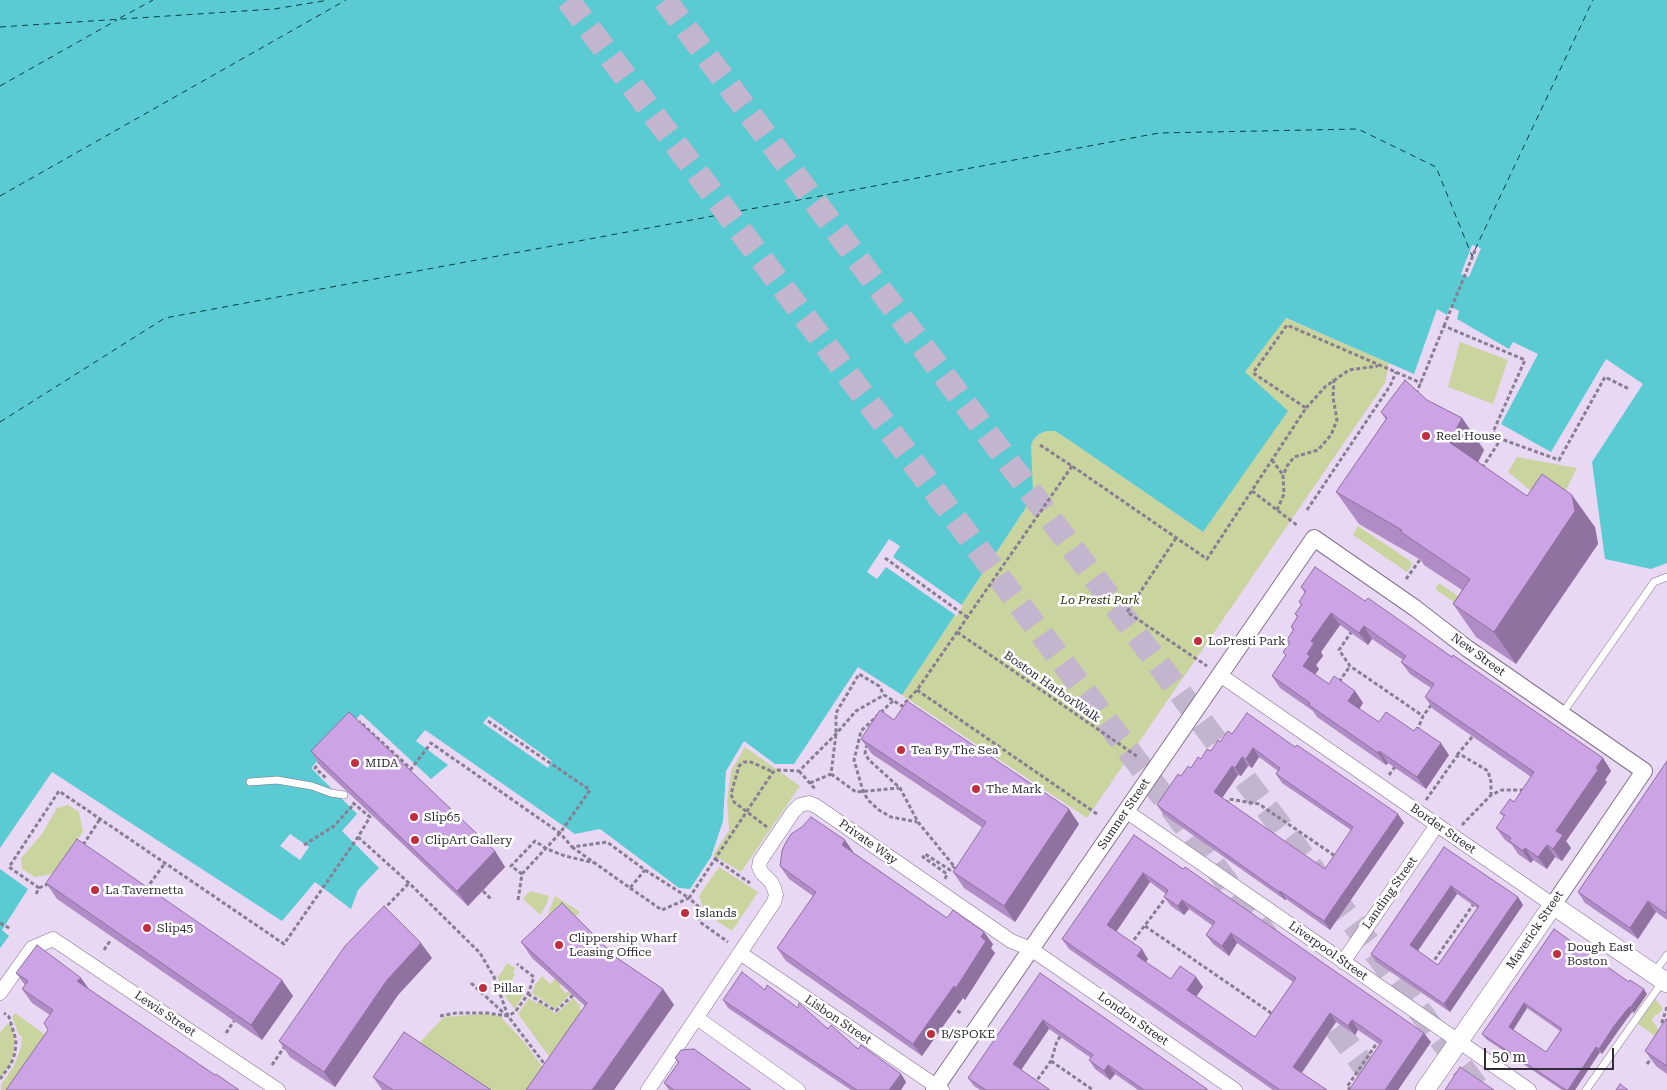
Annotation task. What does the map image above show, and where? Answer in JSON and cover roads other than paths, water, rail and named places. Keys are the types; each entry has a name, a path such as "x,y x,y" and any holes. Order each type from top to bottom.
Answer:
{"main road":[{"name":"Border Street","path":"1553,905 1662,979"},
{"name":"Maverick Street","path":"1425,1090 1553,905"}],"street":[{"name":"Sumner Street","path":"938,1089 1031,949 1314,538"},
{"name":"New Street","path":"1314,538 1644,771"},
{"name":"Border Street","path":"1220,674 1553,905"},
{"name":"Maverick Street","path":"1553,905 1644,771"},
{"name":"Private Way","path":"740,953 774,902 776,895 771,882 759,867 760,861 794,812 800,805 808,803 816,806 1011,941 1031,949"},
{"name":"Liverpool Street","path":"1126,811 1529,1090"},
{"name":"Landing Street","path":"1343,962 1437,825"},
{"name":"Lewis Street","path":"0,993 32,948 53,939 278,1090"},
{"name":"London Street","path":"1031,949 1235,1090"},
{"path":"648,1090 740,953"},
{"name":"Lisbon Street","path":"740,953 938,1089"},
{"path":"696,1018 798,1090"}],"lane":[{"path":"1562,714 1654,582 1667,577"},
{"path":"250,782 277,780 312,786 331,793 344,795"},
{"path":"1586,1090 1662,979 1667,955"}],"tunnel":[{"path":"568,0 1267,936"},
{"path":"665,0 1195,713 1479,1090"},
{"path":"1314,999 1382,1090"}],"place":[{"name":"Reel House","path":"1426,436"},
{"name":"LoPresti Park","path":"1198,641"},
{"name":"Tea By The Sea","path":"901,750"},
{"name":"MIDA","path":"355,763"},
{"name":"The Mark","path":"976,789"},
{"name":"Slip65","path":"414,817"},
{"name":"ClipArt Gallery","path":"415,840"},
{"name":"La Tavernetta","path":"95,890"},
{"name":"Islands","path":"685,913"},
{"name":"Slip45","path":"147,928"},
{"name":"Clippership Wharf Leasing Office","path":"559,945"},
{"name":"Dough East Boston","path":"1557,954"},
{"name":"Pillar","path":"483,988"},
{"name":"B/SPOKE","path":"931,1034"}],"park label":[{"name":"Lo Presti Park","path":"1100,600"}]}
